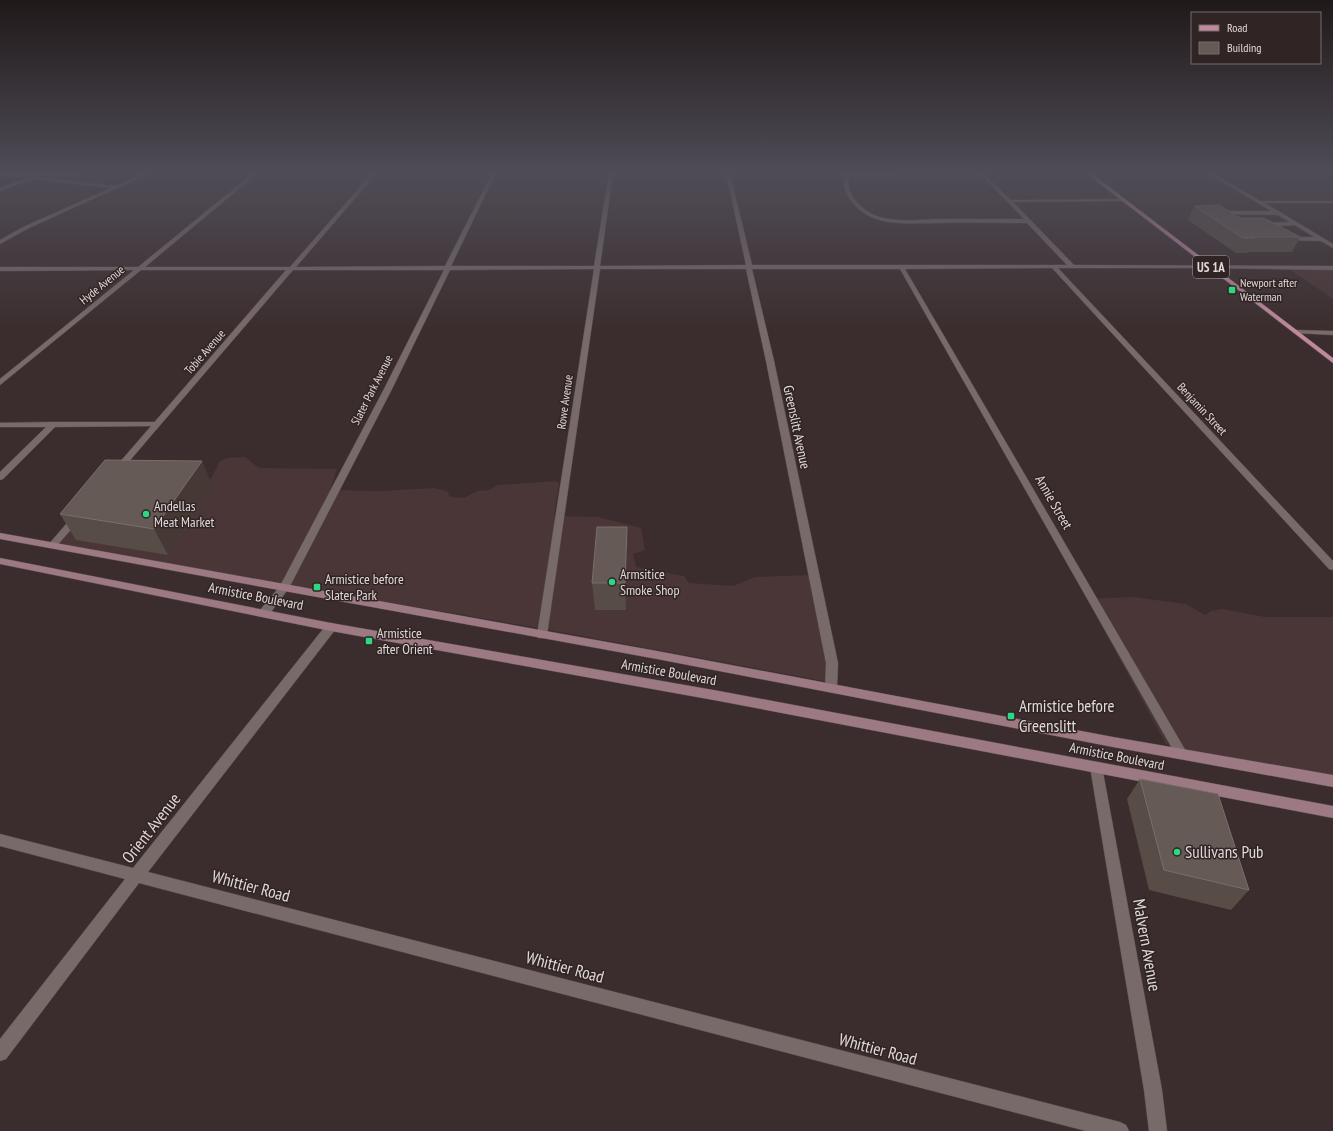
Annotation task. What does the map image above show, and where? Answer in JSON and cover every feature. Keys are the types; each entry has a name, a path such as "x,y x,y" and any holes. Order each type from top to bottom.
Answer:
{"main road":[{"name":"US 1A","path":"1157,226 1333,361"},
{"name":"Armistice Boulevard","path":"0,536 831,688 1113,742 1333,781"},
{"name":"Armistice Boulevard","path":"0,561 331,627 703,693 1333,812"}],"street":[{"path":"0,242 30,226"},
{"name":"Hyde Avenue","path":"0,383 192,226"},
{"name":"Tobie Avenue","path":"113,476 329,226"},
{"name":"Slater Park Avenue","path":"264,613 284,588 388,389 467,226"},
{"name":"Rowe Avenue","path":"542,635 603,226"},
{"name":"Greenslitt Avenue","path":"740,226 832,663 831,688"},
{"path":"1033,226 1072,266"},
{"path":"1299,226 1333,246"},
{"path":"1282,239 1321,239"},
{"path":"0,269 901,266 1209,266 1333,268"},
{"name":"Annie Street","path":"901,266 1181,753"},
{"name":"Benjamin Street","path":"1054,266 1333,567"},
{"path":"1296,332 1333,333"},
{"path":"0,477 54,424"},
{"path":"0,425 157,424"},
{"path":"52,546 83,510"},
{"name":"Orient Avenue","path":"0,1053 331,627"},
{"name":"Malvern Avenue","path":"1096,767 1153,1090 1158,1131"},
{"name":"Whittier Road","path":"0,840 1120,1131"}],"shaded area":[{"path":"1285,266 1333,266 1333,299"},
{"path":"245,457 259,468 337,469 330,490 380,491 434,488 447,491 450,497 464,498 477,491 489,490 498,485 556,481 559,483 554,516 598,517 641,528 645,550 633,554 636,567 684,576 689,583 733,586 755,577 810,575 829,676 824,681 533,627 282,584 58,543 51,540 81,506 166,481 211,479 219,462 227,458"},
{"path":"1133,597 1186,604 1205,615 1211,611 1222,609 1265,617 1333,617 1333,776 1184,749 1166,744 1087,599"}],"building":[{"path":"1224,226 1279,226 1300,237 1252,237 1254,238 1243,238"},
{"path":"105,460 202,461 154,529 60,514"},
{"path":"597,527 627,527 625,583 592,583"},
{"path":"1140,779 1218,794 1249,890 1164,870"}],"place":[{"name":"Newport after Waterman","path":"1232,290"},
{"name":"Andellas Meat Market","path":"146,514"},
{"name":"Armsitice Smoke Shop","path":"612,582"},
{"name":"Armistice before Slater Park","path":"317,587"},
{"name":"Armistice after Orient","path":"369,641"},
{"name":"Armistice before Greenslitt","path":"1011,716"},
{"name":"Sullivans Pub","path":"1177,852"}]}
